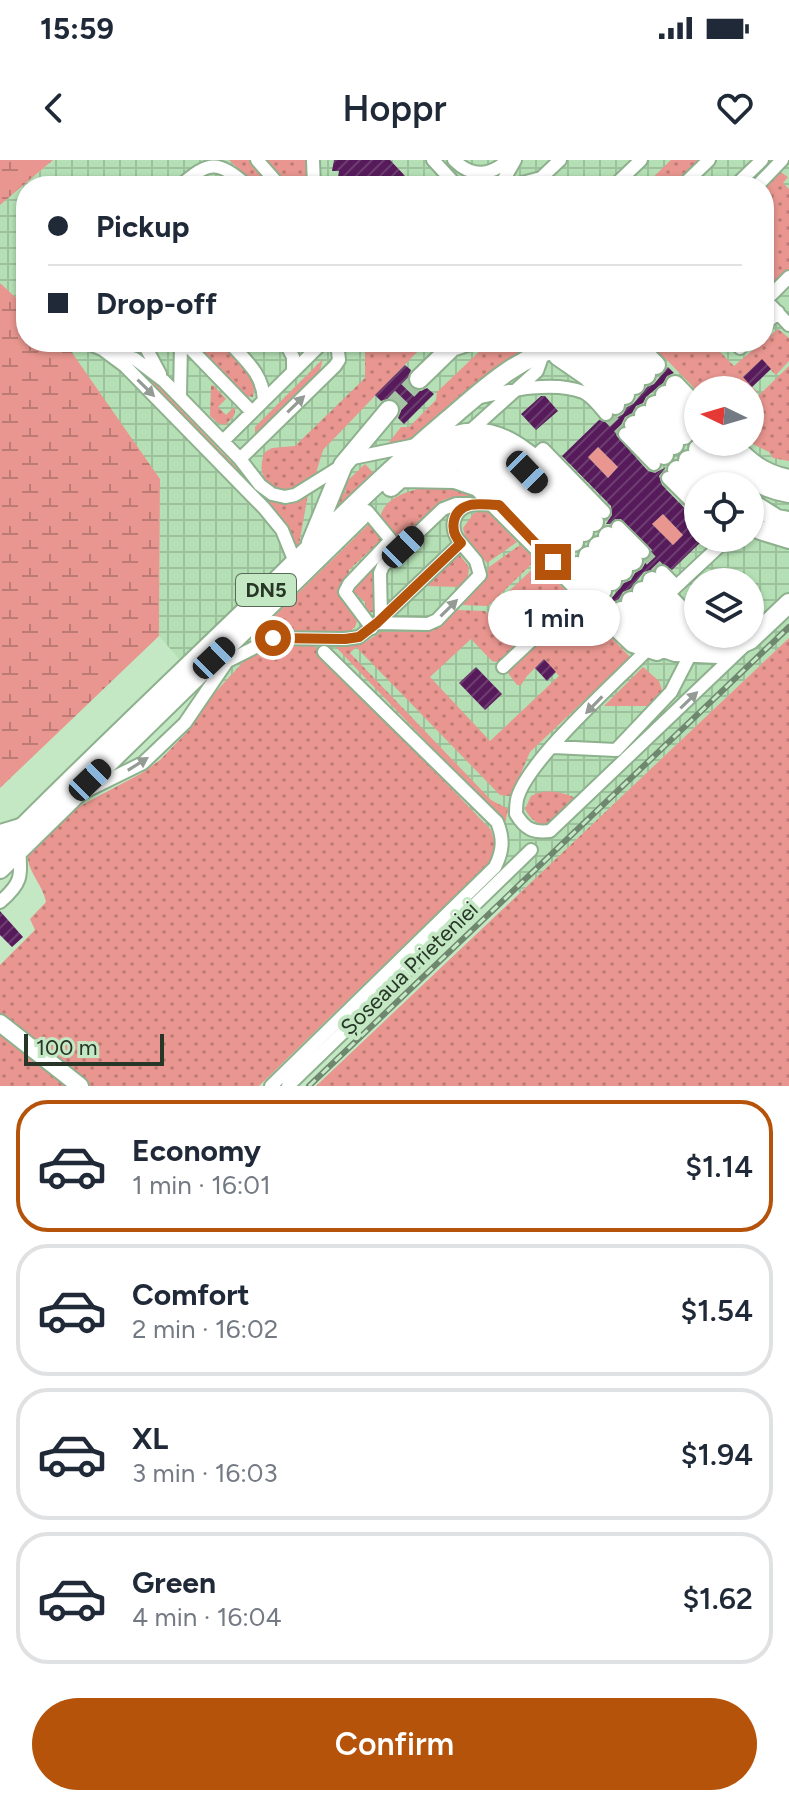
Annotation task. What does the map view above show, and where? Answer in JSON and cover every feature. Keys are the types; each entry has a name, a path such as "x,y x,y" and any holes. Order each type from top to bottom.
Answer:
{"highway":[{"path":"419,379 449,352"},
{"name":"DN5","path":"0,869 27,822 419,444 473,399 540,352"},
{"path":"550,352 587,376 631,390"},
{"name":"DN5","path":"600,352 608,357 631,390"},
{"path":"617,352 631,390"},
{"path":"631,390 633,352"},
{"name":"DN5","path":"302,556 345,462 389,410"},
{"path":"650,410 678,439"},
{"path":"650,410 678,439"},
{"path":"650,410 678,439"},
{"path":"470,431 494,434 538,454 579,537"},
{"name":"DN5","path":"9,850 69,800 401,478 417,457 433,444 470,431"},
{"path":"743,456 764,472 789,479"},
{"path":"689,460 710,472"},
{"path":"689,460 743,475 759,484 789,493"},
{"name":"DN5","path":"401,478 436,464 454,461 487,464 516,482 579,537"},
{"path":"401,478 465,482 478,487 499,505 579,537"},
{"path":"764,511 777,519 789,521"},
{"path":"764,531 789,540"},
{"path":"764,538 789,540"},
{"path":"593,551 612,579"},
{"path":"593,551 612,579"},
{"path":"636,596 671,591 684,609"},
{"path":"636,596 684,631"},
{"path":"636,596 633,643 648,649 718,654 732,648"},
{"path":"636,596 669,640 683,652"},
{"path":"764,627 789,603"}],"main road":[{"path":"0,1023 80,1086"}],"lane":[{"path":"257,160 271,176"},
{"path":"433,160 448,176"},
{"path":"454,160 473,174 497,170"},
{"path":"491,176 508,160"},
{"path":"543,176 560,160"},
{"path":"624,176 641,160"},
{"path":"692,176 709,160"},
{"path":"745,176 762,160"},
{"path":"767,176 782,160"},
{"path":"204,162 228,167 237,176"},
{"path":"774,292 789,277"},
{"path":"774,308 789,325"},
{"path":"774,316 778,312"},
{"path":"106,352 125,366 274,518 302,556"},
{"path":"112,352 135,359 164,381 266,490 285,497 300,493 345,462 419,444"},
{"path":"148,352 164,381"},
{"path":"180,397 182,352"},
{"path":"192,352 252,412"},
{"path":"238,352 257,372 264,385 264,400"},
{"path":"290,352 293,371"},
{"path":"223,441 313,352"},
{"path":"240,459 335,366 339,360 338,352"},
{"path":"470,431 537,371 544,352"},
{"path":"473,399 520,388 544,387 583,392 631,390"},
{"path":"377,623 383,566 443,509 456,504 499,505"},
{"path":"367,511 391,540 345,592 377,623 428,624 444,614 480,575 476,561 454,536 452,526 459,512 471,504"},
{"path":"228,661 273,638 353,639 377,623 461,543"},
{"path":"503,667 612,579 593,551"},
{"path":"671,591 713,552"},
{"path":"69,800 143,763 185,723 256,618"},
{"path":"648,649 530,774 518,796 516,814 523,825 534,833 550,831 742,648"},
{"path":"271,1086 308,1057 495,867 503,843 497,822 324,652"},
{"path":"553,747 616,750 671,692 683,652"},
{"path":"0,831 27,822"},
{"path":"0,902 16,888 21,874 9,850"},
{"name":"Șoseaua Prieteniei","path":"288,1086 308,1057 531,850"}],"shaded area":[{"path":"53,160 789,160 789,638 520,893 304,671 211,695 159,636 160,479 70,352 774,352 774,176 34,176"},
{"path":"16,191 16,298 0,283 0,205"}],"green space":[{"path":"0,160 53,160 34,176 16,176 16,191 0,205"},
{"path":"229,160 251,160 265,176 246,176"},
{"path":"262,160 307,160 308,176 277,176"},
{"path":"671,160 701,160 684,176 654,176"},
{"path":"779,171 788,177 783,183 789,189 789,273 774,287 774,176"},
{"path":"0,283 16,298 16,352 71,352 160,479 159,636 0,788"},
{"path":"778,329 789,338 789,361 776,375 761,360 744,376 684,378 665,358 661,360 653,352 720,352 734,366 751,352 774,352 774,332"},
{"path":"203,352 232,352 240,360 253,380 253,397 246,396"},
{"path":"365,352 417,352 323,450 316,473 292,491 270,485 262,468 265,452 272,448 295,446 365,378"},
{"path":"479,352 519,352 421,437 391,447 387,445 401,427 409,427 436,400 437,392"},
{"path":"126,359 136,363 261,493 284,502 308,494 299,545 296,545 287,526 273,510"},
{"path":"323,359 319,374 255,436 255,427"},
{"path":"789,366 789,461 773,458 764,450 764,390"},
{"path":"213,385 226,399 218,407 226,415 234,407 235,410 225,425 210,416"},
{"path":"598,447 618,467 608,478 588,457"},
{"path":"365,464 376,476 331,519 336,494 340,497 346,491 342,486"},
{"path":"448,485 487,499 458,496 443,500 376,563 373,612 366,613 365,602 352,590 397,539 380,520 383,510 388,503 406,492"},
{"path":"486,510 517,542 487,563 466,540 463,528 474,513"},
{"path":"663,514 683,535 673,545 652,524"},
{"path":"370,523 384,537 381,549 380,541 349,570 348,580 357,621 355,627 345,635 252,641 252,638"},
{"path":"520,545 536,560 488,606 462,605 483,582 489,567"},
{"path":"459,554 469,567 468,577 460,587 427,586"},
{"path":"539,563 571,596 500,663 492,661 471,639 430,677 490,741 559,676 544,659 521,685 517,685 508,673 578,603 630,657 530,752 511,796 500,795 356,647 350,653 491,800 508,809 505,824 333,644 364,643 381,632 432,631 457,610 485,611 499,625 517,608 507,593"},
{"path":"789,638 789,1086 316,1086"},
{"path":"272,643 312,643 491,830 496,848 494,858 259,1086 90,1086 0,1014 0,965 35,930 30,919 46,902 30,866 28,853 63,815 142,773 160,760 190,729 212,696 244,661"},
{"path":"643,667 659,681 663,693 650,706 604,706"},
{"path":"704,676 553,824 536,822 530,817 525,809 531,796 554,792 576,798"},
{"path":"0,1031 70,1086 0,1086"}],"building":[{"path":"334,160 390,160 405,176 338,176 339,171 332,171"},
{"path":"762,359 771,369 764,376 744,376"},
{"path":"405,365 411,370 407,381 411,388 421,391 427,388 434,394 404,424 398,418 401,411 397,401 390,398 381,401 375,395"},
{"path":"668,367 674,373 667,376 643,403 625,417 616,435 648,471 655,473 666,467 659,476 662,485 684,508 684,552 691,552 672,570 660,563 644,572 599,618 593,613 642,569 652,550 621,519 606,524 612,515 611,506 562,456 599,420 608,423 623,414 647,387 654,384","holes":["598,447 618,467 608,478 588,457","663,514 683,535 673,545 652,524"]},
{"path":"545,396 558,411 536,430 521,414"},
{"path":"509,599 517,608 499,625 491,617"},
{"path":"544,659 556,672 547,681 535,668"},
{"path":"476,667 502,694 485,710 459,683"},
{"path":"0,911 23,937 12,947 0,935"}],"tunnel":[{"path":"389,410 419,379"},
{"path":"606,414 625,434"},
{"path":"643,552 662,572"}],"railway":[{"path":"309,1086 789,627"}],"route":[{"path":"273,638 345,639 366,633 461,543 454,536 452,526 455,516 471,504 499,505 553,562"}]}
